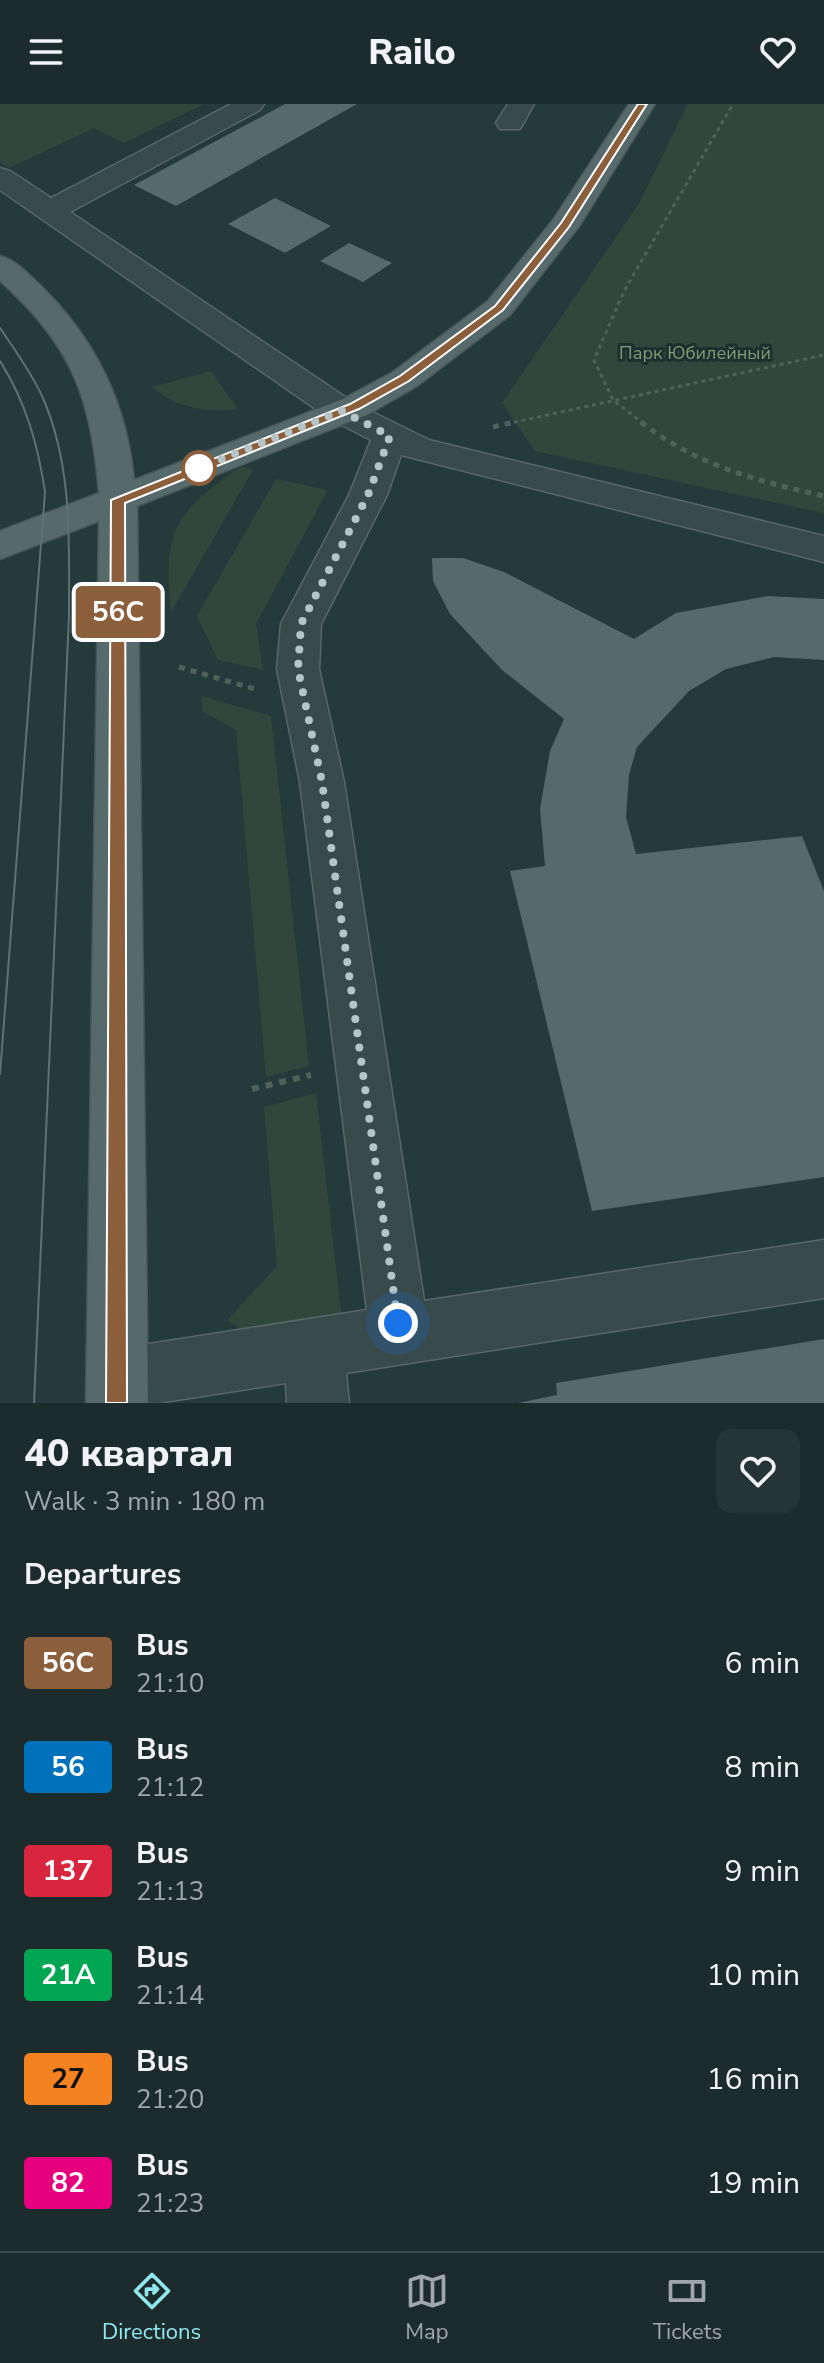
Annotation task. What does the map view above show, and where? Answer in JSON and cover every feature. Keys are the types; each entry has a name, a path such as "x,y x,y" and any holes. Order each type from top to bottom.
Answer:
{"main road":[{"path":"0,546 342,411 405,379 499,308 565,225 642,104"},
{"path":"0,265 36,296 67,333 83,361 108,421 118,500 117,1391"}],"lane":[{"path":"51,210 251,104"},
{"path":"0,177 342,411 418,449 824,549"},
{"path":"390,436 368,495 301,624 298,669 322,782 398,1323"},
{"path":"117,1391 316,1376 824,1269"}],"path":[{"path":"733,104 624,291 594,360 613,400 669,444 751,480 824,496"},
{"path":"491,428 824,355"},
{"path":"179,667 263,691"},
{"path":"252,1089 327,1071"}],"green space":[{"path":"0,104 204,104 124,143 94,128 9,168 0,163"},
{"name":"Парк Юбилейный","path":"688,104 824,104 824,513 535,451 502,403 638,205"},
{"path":"211,371 238,409 192,407 171,400 152,387"},
{"path":"242,466 253,470 171,612 169,561 178,525 201,497"},
{"path":"276,479 328,490 256,624 263,670 218,660 197,616"},
{"path":"202,696 271,716 309,1066 266,1077 236,730 202,711"},
{"path":"316,1093 342,1320 250,1336 227,1320 277,1266 264,1107"}],"building":[{"path":"285,104 357,104 176,206 134,185"},
{"path":"275,198 331,226 285,253 228,224"},
{"path":"349,243 392,263 363,282 320,261"},
{"path":"432,558 463,558 504,572 634,639 676,613 768,596 824,599 824,660 774,657 726,669 689,691 637,747 629,775 626,817 636,854 802,836 824,891 824,1177 592,1211 510,871 545,866 540,809 550,751 564,719 502,670 450,614 433,581"},
{"path":"824,1339 824,1403 518,1403 557,1395 556,1383"}],"tram line":[{"path":"0,328 33,378 52,422 64,477 69,533 69,616 34,1403"},
{"path":"0,361 30,424 45,492 0,1074"}],"bus line":[{"name":"56С","path":"117,1403 118,500 355,407 405,379 499,308 565,225 642,104"}],"route":[{"path":"199,468 342,411 390,436 368,495 301,624 298,669 322,782 398,1323"}]}
